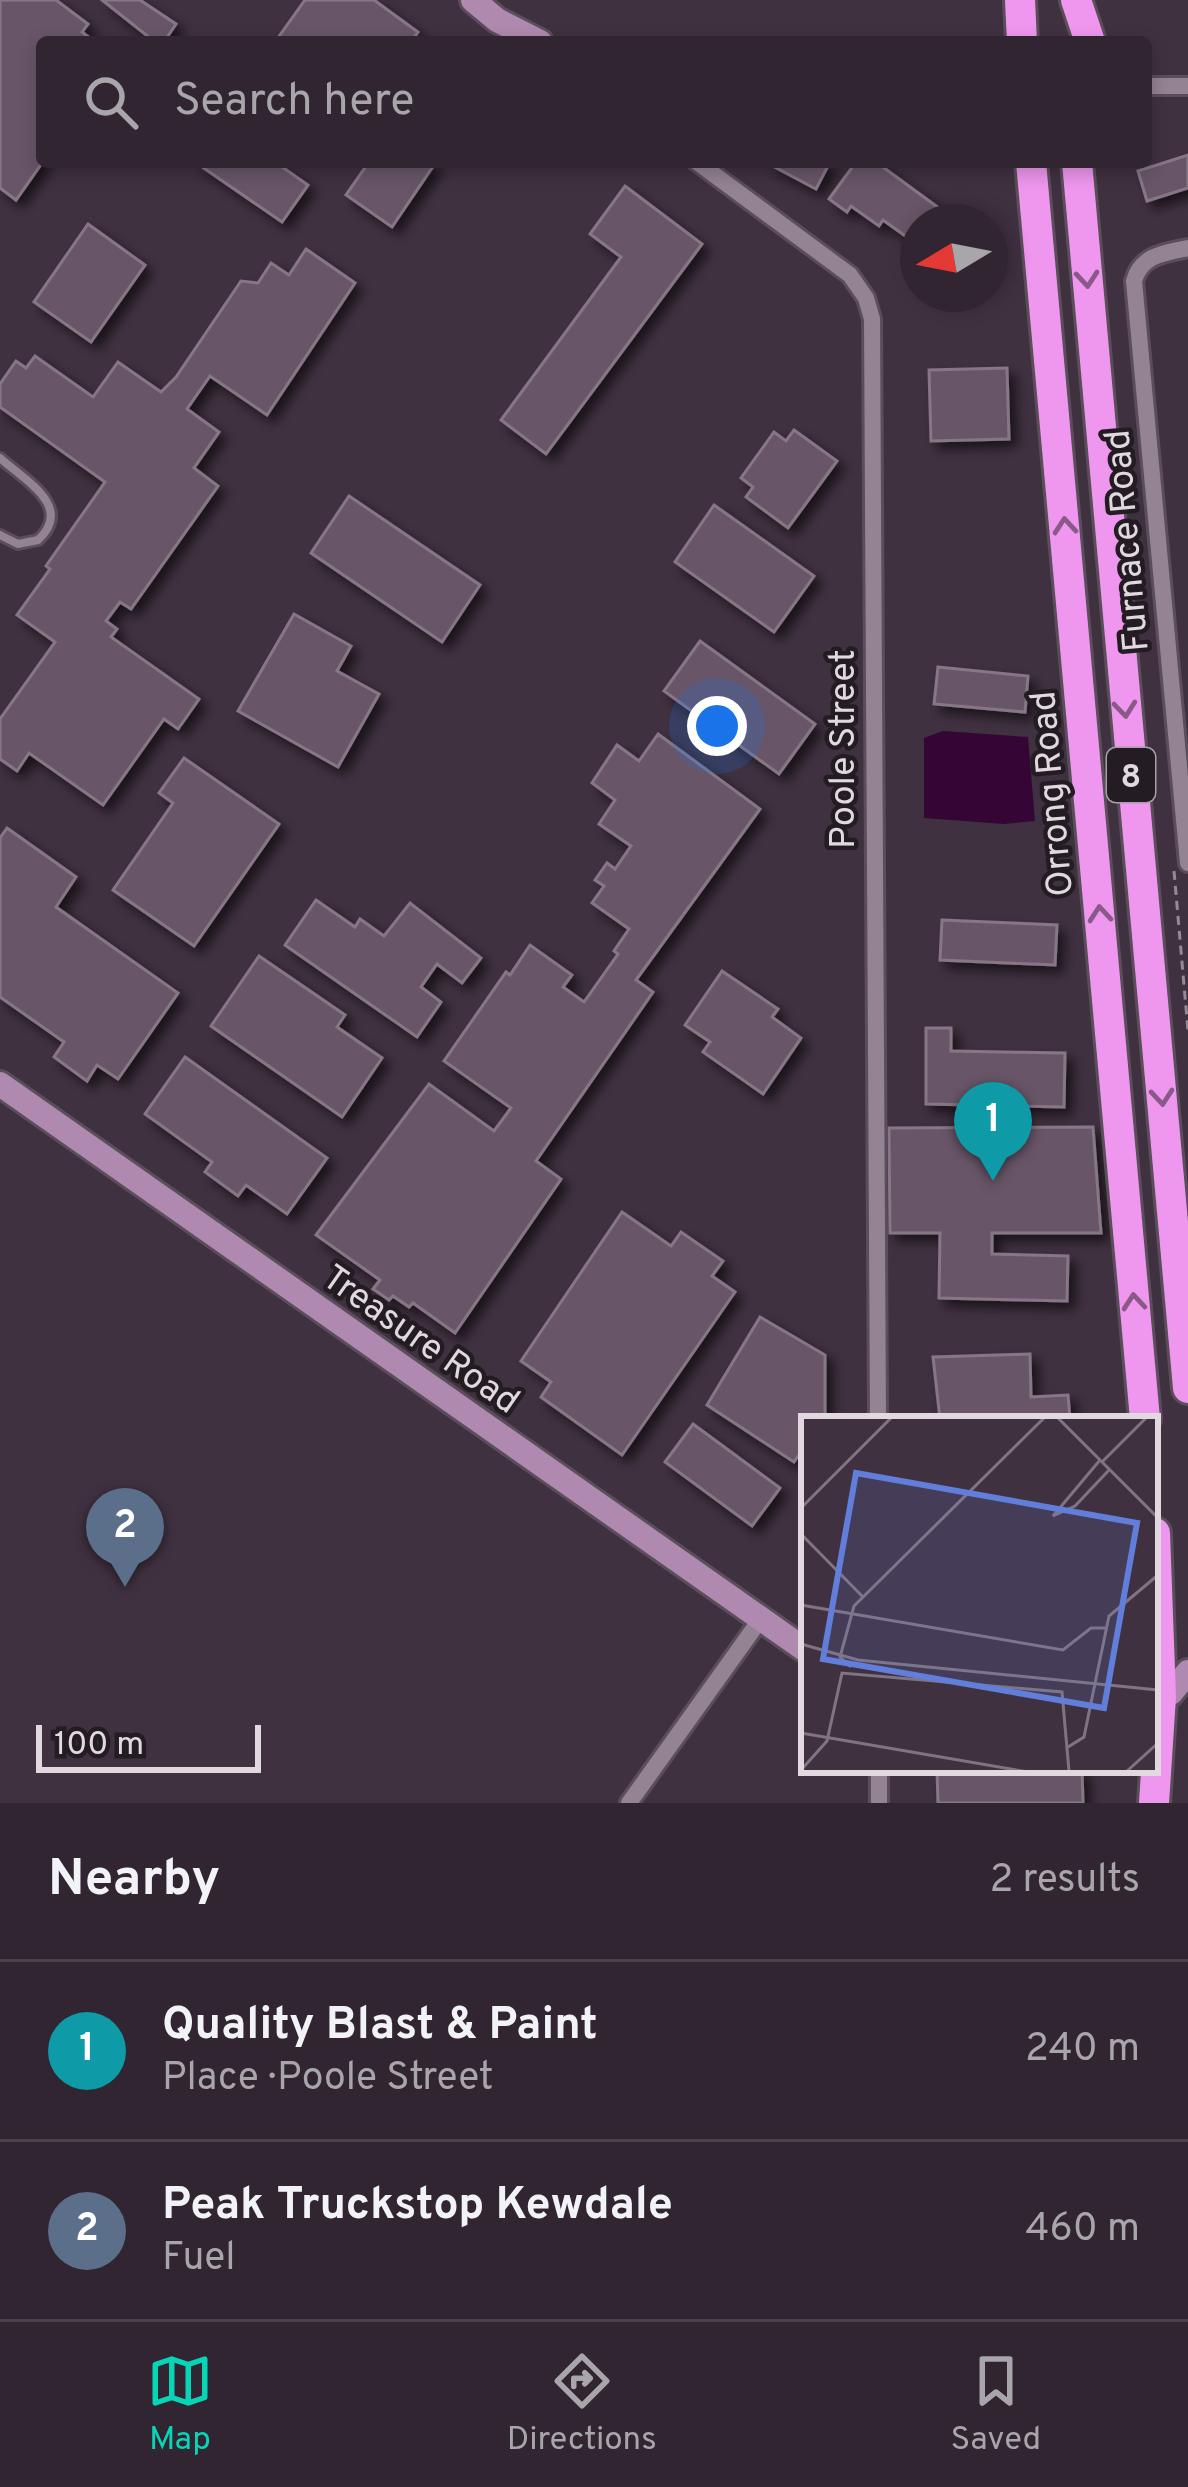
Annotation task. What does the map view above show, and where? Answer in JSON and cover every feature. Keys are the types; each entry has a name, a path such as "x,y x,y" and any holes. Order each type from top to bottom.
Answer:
{"highway":[{"path":"1020,0 1022,36"},
{"path":"1069,36 1071,0"},
{"path":"1071,0 1087,36"},
{"name":"Orrong Road","path":"1030,168 1145,1416"},
{"name":"8","path":"1078,168 1188,1388"},
{"path":"1158,1635 1158,1696"},
{"path":"1147,1773 1152,1803"},
{"path":"1152,1803 1154,1773"}],"street":[{"path":"473,0 497,20 528,36"},
{"path":"1152,86 1188,86"},
{"name":"Poole Street","path":"705,168 850,275 866,298 872,319 878,1416"},
{"name":"Furnace Road","path":"1188,248 1144,261 1134,281 1188,863"},
{"name":"Treasure Road","path":"0,1084 801,1647"},
{"path":"629,1803 760,1620"},
{"path":"1158,1696 1179,1687 1188,1672"}],"lane":[{"path":"0,458 48,500 53,522 38,541 25,544 0,535"}],"shaded area":[{"path":"943,731 1028,737 1035,821 1004,824 924,818 924,738"}],"building":[{"path":"0,0 56,0 88,24 82,32 87,36 36,36 38,168 16,200 0,188"},
{"path":"102,0 140,0 176,24 168,36 147,36"},
{"path":"305,0 374,0 418,32 415,36 279,36"},
{"path":"1188,155 1188,188 1147,201 1138,171"},
{"path":"204,168 284,168 308,185 282,222"},
{"path":"365,168 432,168 392,227 346,195"},
{"path":"776,168 827,168 816,189"},
{"path":"852,168 884,168 933,204 900,204 900,232 883,220 879,226 851,206 847,212 829,199"},
{"path":"625,186 702,244 546,454 501,420 621,257 590,234"},
{"path":"88,224 145,265 91,342 34,302"},
{"path":"306,249 355,283 267,415 210,376 187,409 219,432 194,468 218,486 131,609 120,602 106,621 117,629 111,637 199,699 178,729 164,719 103,805 29,753 17,771 0,759 0,719 55,642 17,615 105,482 0,407 0,384 16,361 26,368 35,356 93,397 118,362 161,392 241,281 258,283 271,263 289,275"},
{"path":"1007,368 1009,439 931,441 929,370"},
{"path":"794,430 837,461 788,528 746,497 753,487 741,478 774,432 786,441"},
{"path":"349,496 480,585 442,642 311,553"},
{"path":"714,505 814,576 774,632 675,562"},
{"path":"294,614 351,646 337,671 379,694 338,767 238,711"},
{"path":"700,641 815,724 779,774 664,691"},
{"path":"938,667 1028,676 1025,712 934,704"},
{"path":"658,734 760,809 636,980 653,992 536,1161 561,1179 455,1333 413,1303 409,1307 393,1296 389,1300 373,1289 380,1280 316,1235 429,1084 494,1131 511,1108 444,1061 530,945 572,975 563,987 584,1002 618,954 614,951 629,929 592,903 604,886 595,880 607,863 615,869 631,846 599,824 615,800 592,783 617,745 639,761"},
{"path":"184,758 279,824 194,946 113,890 173,803 159,793"},
{"path":"7,828 76,877 56,907 178,993 118,1079 97,1065 87,1081 54,1057 64,1042 0,997 0,838"},
{"path":"316,900 355,927 360,919 384,936 410,903 481,958 462,983 437,964 421,987 441,1002 417,1037 285,945"},
{"path":"942,920 1057,925 1055,965 940,960"},
{"path":"259,956 345,1015 337,1027 382,1058 342,1117 211,1026"},
{"path":"722,971 778,1009 772,1017 801,1038 763,1094 703,1052 710,1042 685,1025"},
{"path":"926,1028 951,1028 951,1051 1065,1053 1064,1107 926,1104"},
{"path":"185,1057 327,1158 287,1214 246,1185 238,1196 205,1172 212,1162 145,1114"},
{"path":"1093,1127 1101,1233 992,1233 992,1254 1068,1256 1067,1301 939,1298 940,1233 890,1233 889,1128"},
{"path":"622,1212 671,1246 681,1232 723,1261 712,1276 735,1292 622,1455 541,1397 551,1382 521,1361"},
{"path":"760,1317 825,1355 825,1416 801,1416 801,1452 794,1462 707,1405"},
{"path":"1030,1354 1031,1397 1068,1395 1070,1416 940,1416 933,1357"},
{"path":"693,1424 780,1488 752,1526 665,1462"},
{"path":"937,1773 1082,1773 1083,1803 938,1803"}],"place":[{"name":"Quality Blast & Paint","path":"993,1181"},
{"name":"Peak Truckstop Kewdale","path":"125,1587"}]}
